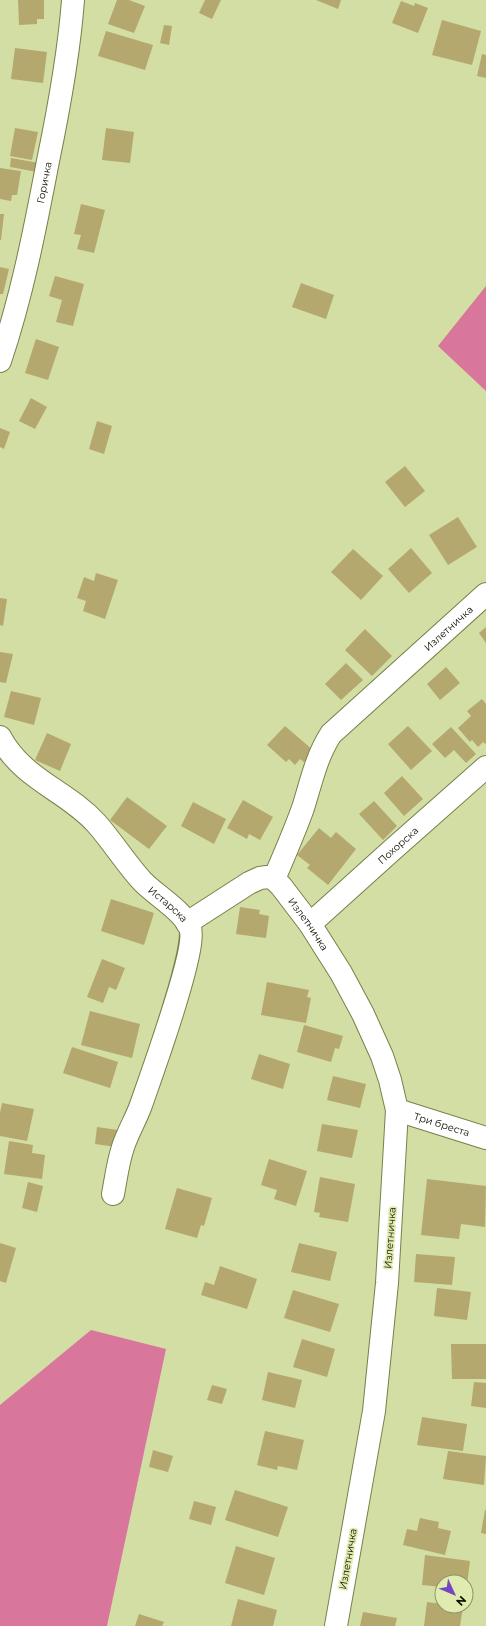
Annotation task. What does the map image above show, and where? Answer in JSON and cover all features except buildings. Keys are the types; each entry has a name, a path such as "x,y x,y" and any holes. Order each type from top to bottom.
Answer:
{"street":[{"name":"Горичка","path":"0,361 15,316 39,212 61,97 73,0"},
{"name":"Излетничка","path":"336,1626 374,1411 387,1283 397,1110 388,1074 363,1014 341,973 310,924 274,879 295,830 320,753 330,734 486,594"},
{"name":"Истарска","path":"0,737 5,746 29,772 83,810 96,823 142,881 187,923 191,930 192,936 185,970 141,1105 123,1147 114,1194"},
{"name":"Похорска","path":"310,924 486,767"},
{"path":"187,923 249,883 260,878 267,877 274,879"},
{"name":"Три бреста","path":"397,1110 486,1138"}],"shaded area":[{"path":"486,286 486,391 438,346"},
{"path":"91,1330 166,1349 107,1626 0,1626 0,1405"}]}
